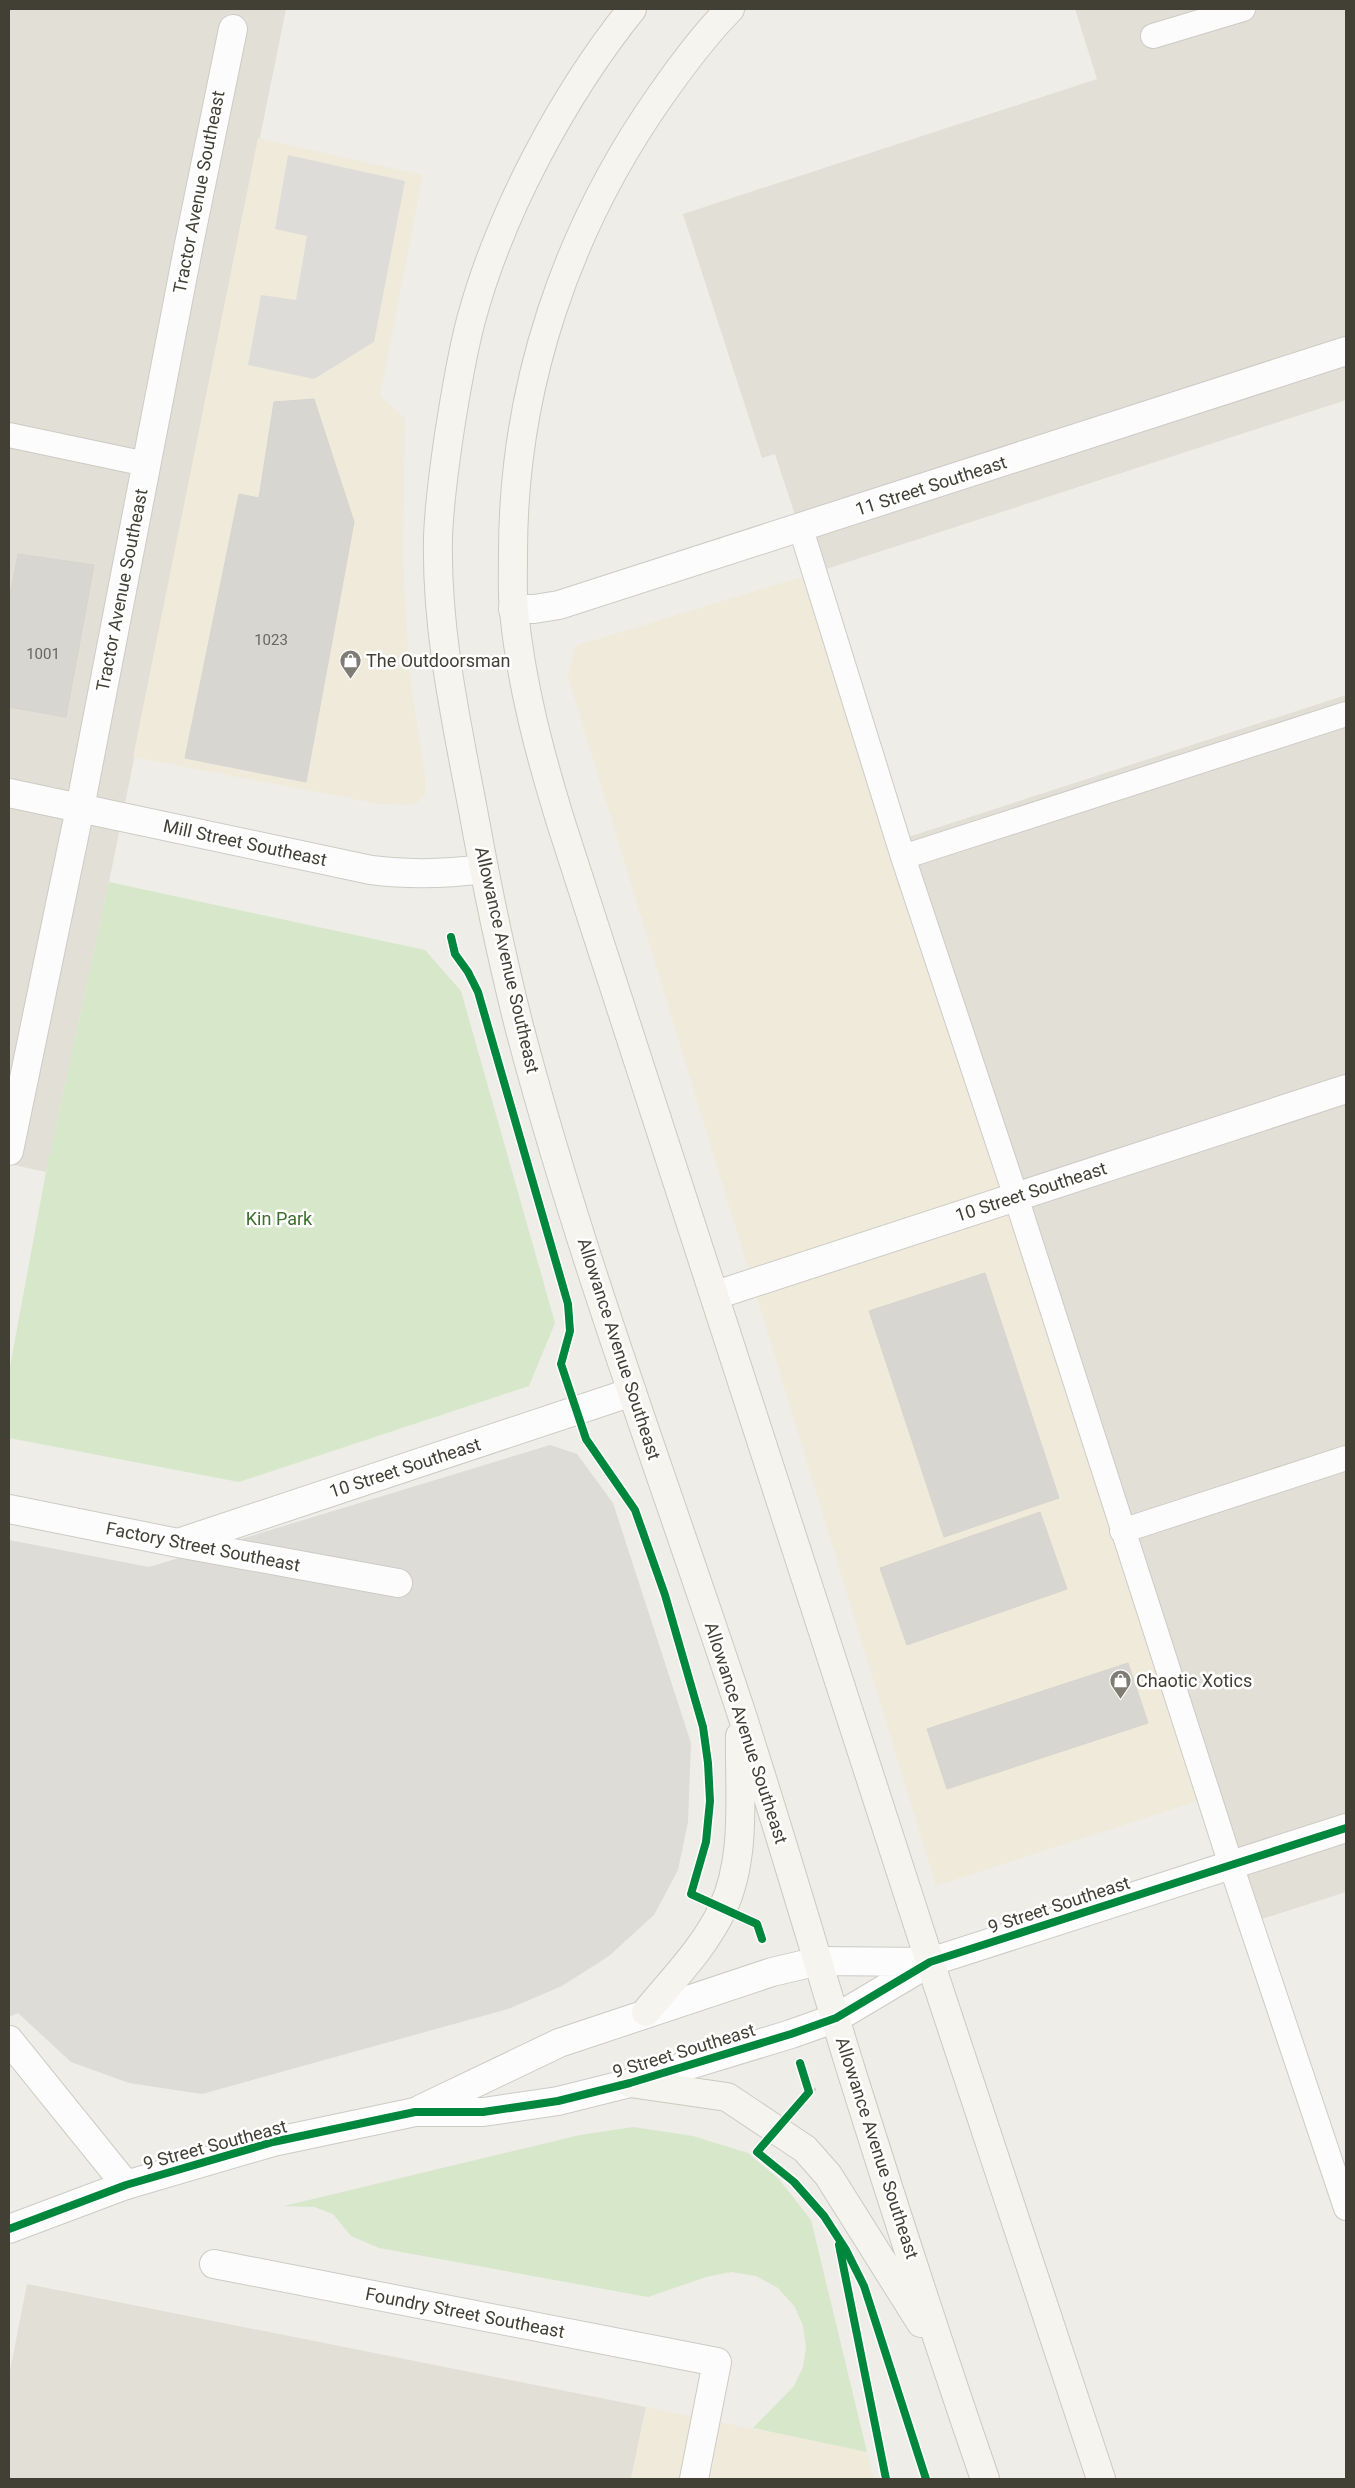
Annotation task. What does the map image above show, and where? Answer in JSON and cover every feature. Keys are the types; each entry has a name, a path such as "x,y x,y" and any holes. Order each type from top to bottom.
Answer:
{"main road":[{"name":"Allowance Avenue Southeast","path":"632,9 572,93 519,196 491,258 472,317 457,381 441,488 438,527 438,589 448,673 484,869 519,1025 563,1176 632,1392 740,1709 943,2357 985,2479"},
{"path":"730,9 682,65 642,121 607,180 576,244 557,290 542,340 525,412 516,482 513,609 525,690 542,759 930,1962 1101,2479"},
{"path":"646,2012 707,1937 723,1908 733,1882 739,1836 740,1709"},
{"path":"630,2084 727,2097 804,2149 828,2175 943,2357"}],"street":[{"name":"Tractor Avenue Southeast","path":"10,1143 80,808 146,464 233,29"},
{"name":"11 Street Southeast","path":"513,609 534,609 559,605 801,529 1346,351"},
{"name":"Mill Street Southeast","path":"9,793 371,870 404,874 440,874 484,869"},
{"name":"10 Street Southeast","path":"716,1296 1346,1090"},
{"name":"10 Street Southeast","path":"178,1543 632,1392"},
{"name":"Factory Street Southeast","path":"9,1509 178,1543 398,1583"},
{"name":"9 Street Southeast","path":"10,2227 126,2185 274,2142 416,2112 483,2112 558,2101 630,2084 791,2034 836,2018 930,1962 1346,1828"},
{"name":"9 Street Southeast","path":"416,2112 559,2043 646,2012 772,1972 819,1961 930,1962"},
{"path":"9,2040 126,2185"},
{"name":"Foundry Street Southeast","path":"214,2264 716,2362 694,2479"}],"lane":[{"path":"1153,36 1243,9"},
{"path":"9,435 146,464"},
{"path":"801,529 903,857 1016,1197 1122,1531 1231,1865 1345,2201"},
{"path":"903,857 1346,714"},
{"path":"1122,1531 1346,1458"}],"path":[{"path":"776,2130 809,2092 807,2084"}],"shaded area":[{"path":"9,9 286,9 109,882 46,1172 9,1164"},
{"path":"1075,9 1346,9 1346,400 814,573 775,454 762,458 683,214 1097,79"},
{"path":"258,138 423,175 380,396 405,418 403,559 409,670 426,782 425,795 413,805 380,804 133,757"},
{"path":"288,155 405,181 374,342 314,379 248,365 261,295 296,300 307,236 275,229"},
{"path":"814,573 1212,1796 936,1886 568,677 575,646"},
{"path":"1346,695 1346,1892 1253,1922 902,839"},
{"path":"550,1445 577,1454 613,1503 691,1743 688,1822 678,1870 654,1915 609,1956 562,1986 508,2009 202,2094 129,2083 71,2062 18,2013 9,2017 9,1540 149,1567"},
{"path":"27,2284 646,2407 631,2479 9,2479 9,2376"},
{"path":"646,2407 867,2452 874,2479 631,2479"}],"green space":[{"name":"Kin Park","path":"109,882 425,950 461,991 555,1323 529,1386 239,1482 9,1438 9,1372 46,1172"},
{"path":"633,2127 693,2136 748,2153 778,2178 811,2220 867,2452 753,2428 794,2386 803,2367 806,2347 803,2326 795,2307 778,2288 756,2276 731,2272 706,2277 648,2297 379,2248 351,2236 333,2214 314,2207 284,2206 580,2135"}],"building":[{"path":"314,399 354,522 306,782 185,758 239,494 259,498 274,402"},
{"path":"18,554 94,565 66,717 9,707 9,601"},
{"path":"985,1273 1059,1498 944,1537 869,1311"},
{"path":"1040,1512 1067,1589 907,1645 880,1568"},
{"path":"1128,1663 1148,1723 947,1789 927,1729"}],"cycle path":[{"path":"451,937 455,954 468,972 478,992 568,1304 570,1331 561,1364 586,1439 635,1510 665,1595 703,1727 708,1763 710,1801 706,1842 691,1894 757,1924 762,1939"},
{"path":"9,2229 126,2185 273,2142 415,2112 483,2112 558,2101 630,2083 791,2034 836,2018 930,1962 1346,1828"},
{"path":"800,2063 809,2092 757,2152 794,2182 824,2216 846,2250 864,2286 926,2479"},
{"path":"839,2245 886,2479"}],"place":[{"name":"The Outdoorsman","path":"350,680"},
{"name":"Chaotic Xotics","path":"1120,1700"}]}
